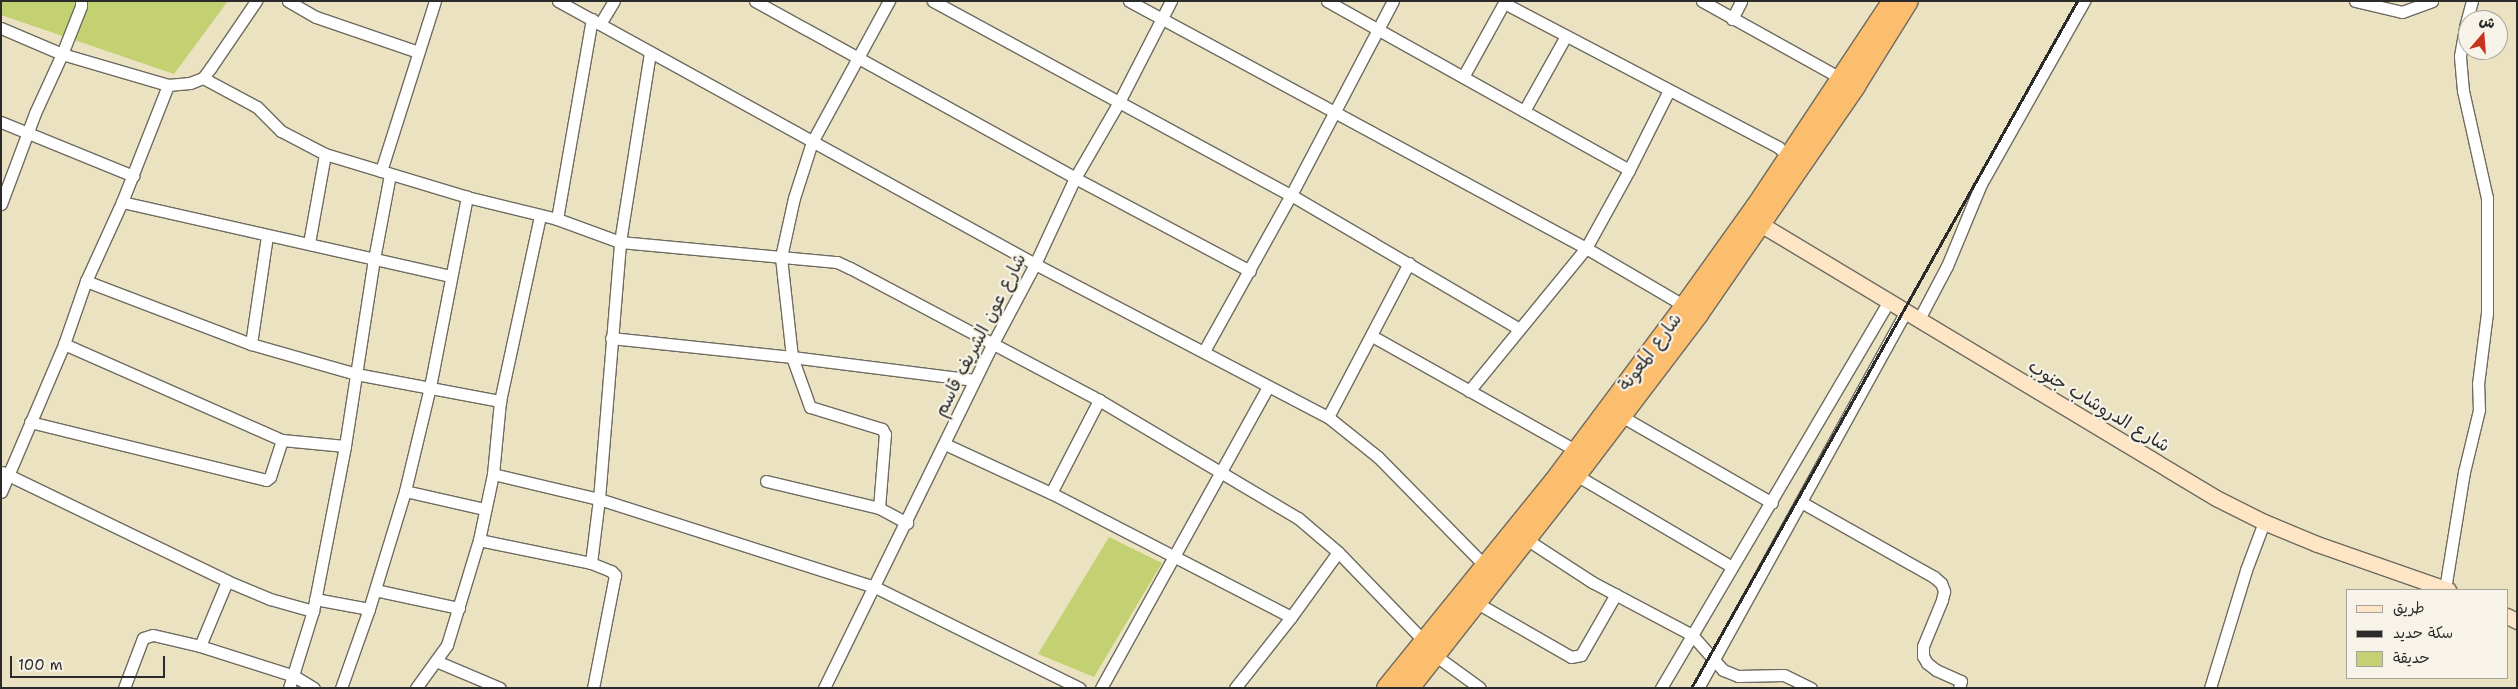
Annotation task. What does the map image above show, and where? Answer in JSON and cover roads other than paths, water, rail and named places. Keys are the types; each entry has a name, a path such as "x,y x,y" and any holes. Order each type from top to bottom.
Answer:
{"highway":[{"name":"شارع المعونة","path":"1387,688 1477,603 1622,416 1698,314 1754,221 1789,157 1892,1"},
{"name":"شارع المعونة","path":"1409,688 1430,649 1485,566 1577,452 1685,306 1754,221 1855,86 1908,1"}],"street":[{"path":"1,204 46,87 62,54 81,6 81,1"},
{"path":"1,28 62,54 168,85 190,83 203,78 256,1"},
{"path":"288,1 316,17 418,52"},
{"path":"288,688 294,676 313,611 356,374 386,173 418,52 435,1"},
{"path":"558,1 1035,264 1328,417 1378,457 1485,566"},
{"path":"557,219 596,22 614,1"},
{"path":"755,1 1075,178 1250,271"},
{"path":"880,508 885,434 882,430 810,407 792,357 781,257 794,198 812,142 889,1"},
{"path":"933,1 1291,196 1410,263 1519,329"},
{"path":"1129,1 1586,248 1685,306"},
{"name":"شارع عون الشريف قاسم","path":"824,688 907,523 992,345 1035,264 1075,178 1119,102 1171,1"},
{"path":"1327,1 1629,170"},
{"path":"1204,351 1291,196 1393,1"},
{"path":"1702,1 1842,79"},
{"path":"1732,19 1741,1"},
{"path":"1698,688 1801,502 1913,315 1944,274 1981,184 2084,1"},
{"path":"2355,1 2395,12 2402,12 2432,1"},
{"path":"2446,589 2464,472 2479,410 2478,384 2487,313 2487,198 2463,90 2460,56 2472,1"},
{"path":"1463,77 1505,2 1778,147 1789,157"},
{"path":"1524,111 1566,36"},
{"path":"591,563 620,242 650,52"},
{"path":"203,78 257,107 281,131 325,154 467,197 557,219 620,242 837,262 850,268 992,345 1099,400 1307,523 1338,552 1430,649 1480,688"},
{"path":"1,492 4,474 30,422 64,344 86,281 133,176 168,85"},
{"path":"1469,391 1586,248 1629,170 1669,90"},
{"path":"1,122 133,176"},
{"path":"309,243 325,154"},
{"path":"341,688 369,609 405,490 430,387 450,276 467,197"},
{"path":"122,202 450,276"},
{"path":"416,688 446,645 460,608 479,540 493,474 500,401 540,216"},
{"name":"شارع الدروشاب جنوب","path":"1754,221 1890,301 2189,483 2264,522 2317,544 2446,589"},
{"path":"251,344 268,235"},
{"path":"1328,417 1410,263"},
{"path":"86,281 251,344 356,374 500,401"},
{"path":"1661,688 1890,301"},
{"path":"1372,336 1577,452"},
{"path":"611,338 792,357 975,380"},
{"path":"64,344 282,440 344,446"},
{"path":"1101,688 1220,470 1268,387"},
{"path":"1050,493 1099,400"},
{"path":"1622,416 1772,502"},
{"path":"30,422 266,480 270,477 282,440"},
{"path":"945,444 1050,493 1291,617"},
{"path":"4,474 227,581 270,598 313,611"},
{"path":"493,474 598,498 875,587 1079,688"},
{"path":"1576,475 1732,567"},
{"path":"766,480 880,508 907,523"},
{"path":"405,490 485,509"},
{"path":"1801,502 1934,577 1941,583 1944,591 1942,600 1923,646 1923,656 1927,663 1936,670 1961,681 1959,688"},
{"path":"2210,688 2246,570 2264,522"},
{"path":"1526,539 1592,582 1692,635 1723,670 1738,676 1784,675 1812,688"},
{"path":"479,540 591,563 611,571 615,575 593,688"},
{"path":"1235,688 1291,617 1338,552"},
{"path":"200,646 227,581"},
{"path":"375,590 460,608"},
{"path":"1477,603 1571,657 1582,655 1616,594"},
{"path":"315,599 369,609"},
{"path":"124,688 143,638 153,635 200,646 294,676 314,688"},
{"path":"436,661 500,688"},
{"path":"1734,688 1738,676"}],"railway":[{"path":"1691,688 2077,1"}]}
